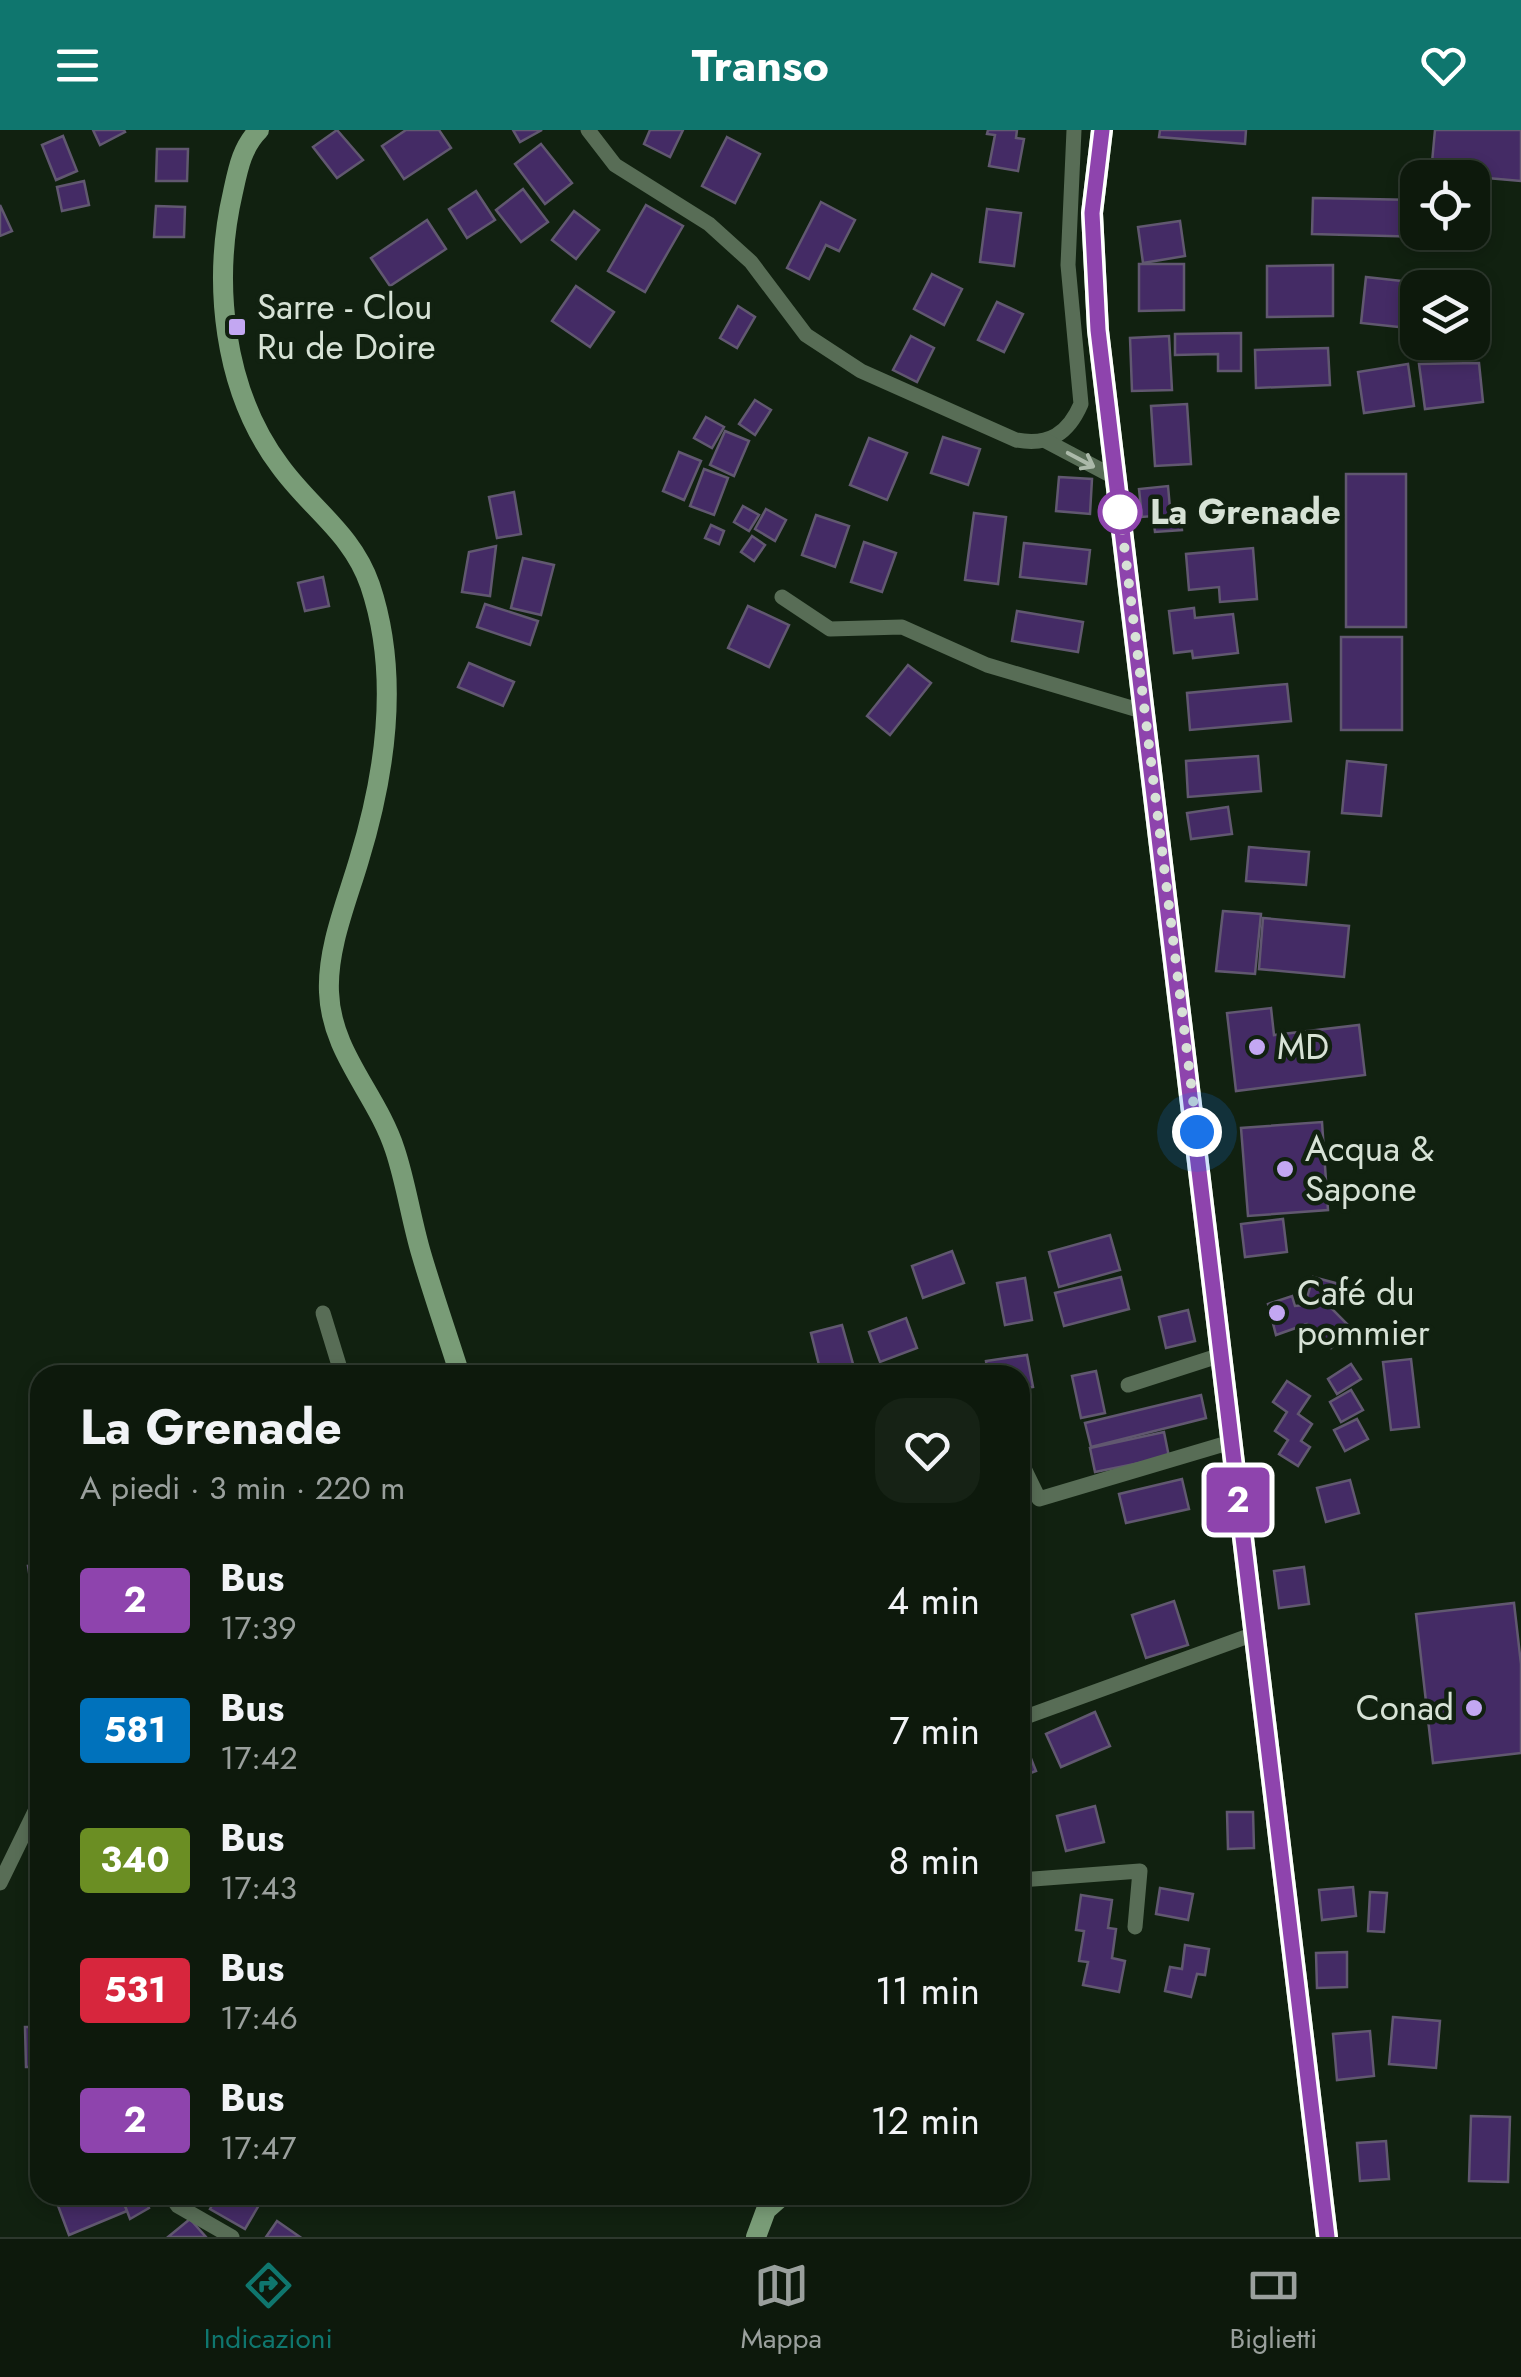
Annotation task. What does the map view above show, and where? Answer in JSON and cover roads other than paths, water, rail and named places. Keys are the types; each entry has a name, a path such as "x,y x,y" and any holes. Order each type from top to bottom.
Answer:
{"main road":[{"path":"1102,130 1092,213 1094,268 1116,478 1327,2237"}],"street":[{"path":"259,130 242,156 225,226 224,302 237,376 248,414 280,468 346,535 369,584 387,661 378,798 337,932 328,986 330,1017 338,1042 395,1147 420,1251 457,1365"},
{"path":"588,130 615,165 709,224 750,262 806,334 862,370 922,398 1016,440 1046,441 1116,478"},
{"path":"1046,441 1074,420 1080,404 1068,265 1074,130"},
{"path":"782,597 830,629 902,626 987,664 1144,712"},
{"path":"324,1313 339,1365"},
{"path":"1128,1385 1221,1355"},
{"path":"1030,1481 1039,1499 1231,1442"},
{"path":"1030,1715 1254,1634"},
{"path":"0,1883 30,1822"},
{"path":"1030,1879 1140,1871 1134,1927"},
{"path":"177,2205 232,2237"},
{"path":"756,2237 772,2205"}],"place":[{"name":"Sarre - Clou Ru de Doire","path":"237,327"},
{"name":"La Grenade","path":"1120,512"},
{"name":"MD","path":"1257,1047"},
{"name":"Acqua & Sapone","path":"1285,1169"},
{"name":"Café du pommier","path":"1277,1313"},
{"name":"Conad","path":"1474,1708"}]}
